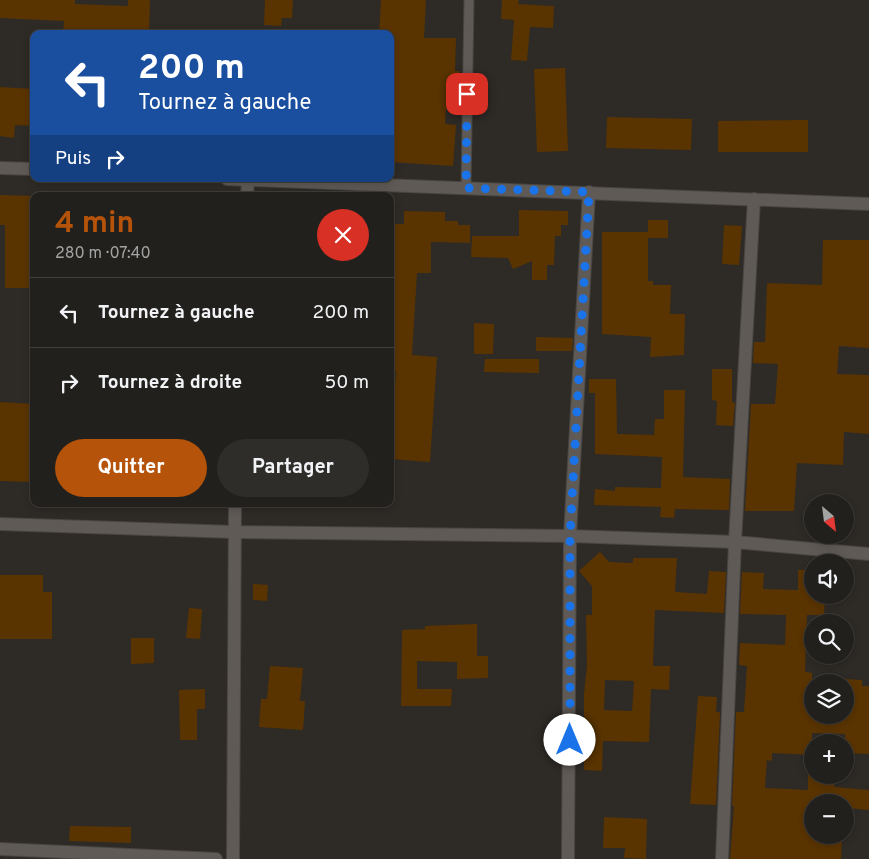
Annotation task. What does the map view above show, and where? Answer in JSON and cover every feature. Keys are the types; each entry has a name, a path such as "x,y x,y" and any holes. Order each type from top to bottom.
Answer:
{"street":[{"path":"0,168 30,170"},
{"path":"302,182 869,204"},
{"path":"568,859 570,536 589,192"},
{"path":"722,859 735,542 754,199"},
{"path":"233,859 235,507"},
{"path":"0,524 234,532 570,536 735,542 869,554"},
{"path":"0,849 216,859"}],"lane":[{"path":"466,188 469,0"}],"building":[{"path":"0,0 75,0 75,4 128,6 128,0 150,0 149,30 63,30 64,21 0,18"},
{"path":"265,0 293,0 292,18 282,18 281,26 264,25"},
{"path":"381,0 426,0 424,38 456,38 455,71 459,71 459,94 447,93 445,124 456,125 453,166 394,162 394,30 379,30"},
{"path":"502,0 519,0 518,4 554,6 553,28 530,27 527,61 511,60 514,20 501,19"},
{"path":"565,68 568,151 537,152 534,69"},
{"path":"0,87 30,89 30,126 15,125 14,138 0,136"},
{"path":"607,117 692,119 691,150 606,148"},
{"path":"808,120 808,152 718,152 718,121"},
{"path":"0,195 30,196 30,288 5,288 5,225 0,225"},
{"path":"519,210 568,211 568,225 561,225 561,236 555,236 554,265 547,265 547,280 532,280 532,261 513,269 508,258 471,257 472,236 519,236"},
{"path":"404,211 445,212 445,221 458,221 458,225 470,225 470,243 431,242 431,273 417,273 412,355 437,357 430,462 394,459 396,371 394,371 394,224 404,224"},
{"path":"648,220 668,220 668,238 648,238 648,281 653,281 653,285 671,285 670,314 685,314 684,355 650,357 651,337 602,334 602,232 648,232"},
{"path":"724,225 742,226 739,265 722,264"},
{"path":"823,240 869,240 869,348 839,346 837,374 869,375 869,434 844,432 843,465 797,463 794,511 745,511 751,404 775,404 778,364 753,363 754,342 765,342 767,283 822,285"},
{"path":"474,323 494,324 493,354 474,354"},
{"path":"536,337 573,338 572,351 536,351"},
{"path":"485,359 539,359 539,373 484,372"},
{"path":"712,369 732,369 732,402 735,403 733,426 716,425 717,401 712,400"},
{"path":"589,379 616,379 617,434 654,435 655,419 664,419 664,390 685,390 683,477 730,479 729,510 675,509 674,518 660,517 661,507 594,505 595,489 615,491 615,487 661,488 662,457 595,454 595,393 589,393"},
{"path":"0,402 30,404 30,482 0,481"},
{"path":"600,552 609,562 633,563 633,558 677,558 675,592 707,594 709,571 726,572 724,613 655,610 653,666 670,666 669,690 651,689 649,742 603,741 602,771 584,770 584,694 587,666 586,615 592,615 592,586 579,571","holes":["605,680 634,681 632,711 604,710"]},
{"path":"798,570 804,570 804,604 825,604 824,614 804,614 805,672 812,674 804,674 804,724 854,724 854,680 862,680 862,686 869,686 869,754 854,753 854,734 804,734 804,755 772,753 772,761 767,760 765,788 808,790 808,784 834,784 834,787 869,790 869,810 854,809 854,794 804,794 804,844 842,844 841,859 730,859 734,806 732,806 736,712 744,712 747,666 739,665 740,643 785,645 786,615 740,614 742,572 764,573 763,589 798,590"},
{"path":"0,575 43,575 43,592 52,592 52,639 0,639"},
{"path":"253,584 268,585 267,601 253,600"},
{"path":"189,608 202,609 200,639 186,638"},
{"path":"477,624 477,656 488,656 488,678 457,679 457,662 417,661 417,689 452,689 451,706 401,706 402,630 425,629 425,626"},
{"path":"131,638 154,638 154,663 131,664"},
{"path":"270,666 303,668 300,701 305,701 303,730 259,727 261,699 267,699"},
{"path":"205,689 205,709 197,709 197,740 180,740 179,690"},
{"path":"698,696 717,697 716,712 720,712 716,805 690,804"},
{"path":"604,817 647,819 646,859 624,858 625,848 603,848"},
{"path":"70,826 131,827 131,843 69,841"}],"route":[{"path":"467,94 466,188 589,192 570,536 570,740"}]}
